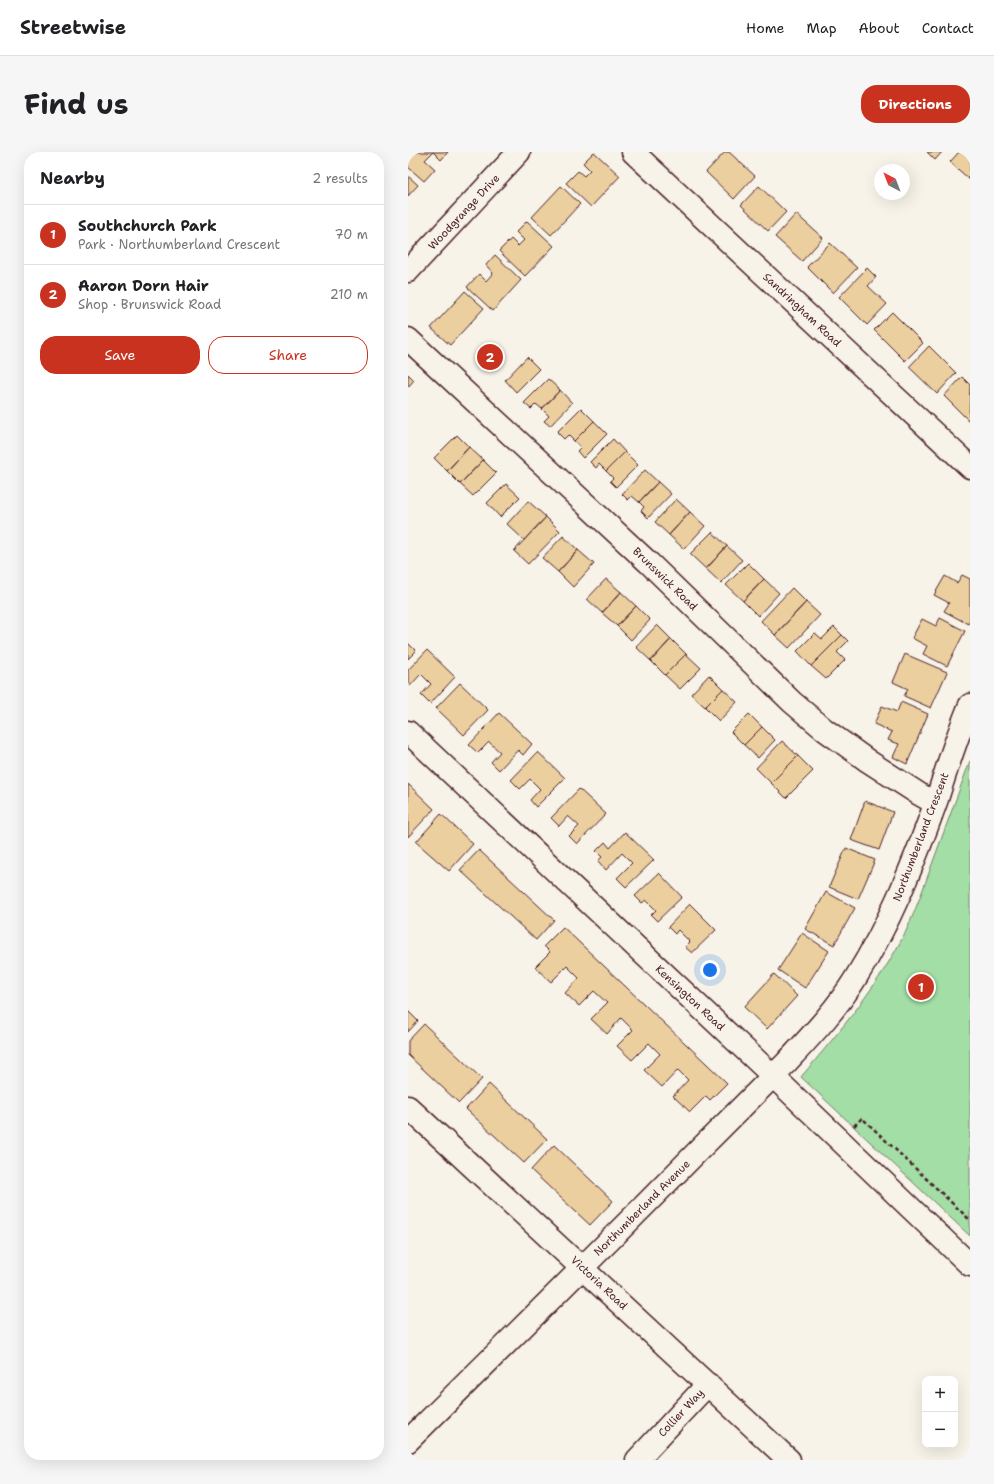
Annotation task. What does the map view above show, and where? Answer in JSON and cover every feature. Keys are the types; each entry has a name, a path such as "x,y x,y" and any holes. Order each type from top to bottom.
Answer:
{"street":[{"name":"Woodgrange Drive","path":"408,271 519,152"},
{"name":"Sandringham Road","path":"633,152 970,467"},
{"name":"Brunswick Road","path":"408,339 643,558 792,702 825,730 868,761 919,794 936,801"},
{"name":"Northumberland Crescent","path":"773,1076 810,1037 854,980 882,932 907,879 970,705"},
{"name":"Kensington Road","path":"408,732 773,1076 970,1265"},
{"name":"Northumberland Avenue","path":"408,1441 583,1268 773,1076"},
{"name":"Victoria Road","path":"409,1108 789,1460"},
{"name":"Collier Way","path":"637,1460 708,1384"}],"path":[{"path":"840,1141 862,1118 970,1220"}],"green space":[{"path":"970,761 970,1236 801,1077 872,988 885,969 907,929 917,906"}],"building":[{"path":"408,152 433,152 425,160 435,169 424,181 408,167"},
{"path":"433,152 448,152 441,160"},
{"path":"594,152 620,176 591,207 566,183 578,171 584,176 590,170 583,163"},
{"path":"725,152 729,152 755,176 734,199 706,172"},
{"path":"927,152 942,152 935,160"},
{"path":"959,152 970,152 970,180 950,162"},
{"path":"408,176 418,185 408,196"},
{"path":"561,186 580,204 551,235 532,217"},
{"path":"759,186 786,212 768,231 741,205"},
{"path":"796,214 823,238 802,261 775,237"},
{"path":"527,221 554,246 525,276 499,251 511,239 518,246 524,240 516,232"},
{"path":"830,243 857,268 833,293 807,267"},
{"path":"495,255 521,280 493,311 467,287 479,274 486,281 493,273 486,265"},
{"path":"867,268 876,277 868,286 887,304 867,325 839,297"},
{"path":"465,291 484,308 450,345 431,328"},
{"path":"892,312 923,343 905,361 874,330"},
{"path":"929,346 956,373 937,394 909,367"},
{"path":"527,357 539,369 516,392 505,380"},
{"path":"408,374 414,380 408,387"},
{"path":"962,377 970,385 969,421 944,396"},
{"path":"548,379 560,390 542,409 536,404 531,409 524,403"},
{"path":"560,390 572,403 550,426 544,421 549,416 542,409"},
{"path":"581,408 594,421 574,441 568,435 564,439 557,432"},
{"path":"594,421 607,434 583,458 577,451 581,447 574,441"},
{"path":"457,435 469,447 447,471 434,458"},
{"path":"613,439 625,452 606,471 599,464 596,468 590,462"},
{"path":"469,447 483,460 460,484 447,471"},
{"path":"625,452 638,465 616,487 610,481 613,478 606,471"},
{"path":"483,460 496,473 473,496 460,484"},
{"path":"645,470 658,482 639,502 632,496 628,500 622,494"},
{"path":"658,482 671,494 648,518 641,511 644,507 639,502"},
{"path":"506,484 520,497 500,517 487,503"},
{"path":"676,499 690,512 669,535 655,522"},
{"path":"528,501 546,517 524,540 507,524"},
{"path":"690,512 705,526 684,549 669,535"},
{"path":"546,517 560,531 528,564 514,551"},
{"path":"712,532 727,546 706,569 690,554"},
{"path":"563,536 578,550 558,572 542,558"},
{"path":"727,546 742,560 721,583 706,569"},
{"path":"578,550 594,564 573,587 558,572"},
{"path":"748,563 764,579 743,601 726,585"},
{"path":"962,575 970,579 970,621 968,624 944,611 949,603 934,595 945,576 957,583"},
{"path":"606,579 621,592 602,613 587,599"},
{"path":"764,579 779,593 758,616 743,601"},
{"path":"792,588 806,602 775,635 761,621"},
{"path":"621,592 636,606 617,626 602,613"},
{"path":"806,602 820,615 789,648 775,635"},
{"path":"636,606 650,620 631,640 617,626"},
{"path":"940,618 965,631 947,666 923,654 927,646 912,638 922,619 936,626"},
{"path":"657,625 671,639 651,661 636,647"},
{"path":"834,627 842,635 811,666 797,651 815,633 822,639"},
{"path":"842,635 848,641 837,652 845,660 826,679 811,666"},
{"path":"671,639 686,654 665,675 651,661"},
{"path":"408,643 416,651 408,659"},
{"path":"427,650 455,677 430,704 421,695 431,684 421,674 410,686 408,684 408,670"},
{"path":"686,654 701,668 680,689 665,675"},
{"path":"905,654 947,672 931,708 904,696 908,689 893,682"},
{"path":"709,675 723,689 705,707 691,694"},
{"path":"460,683 488,710 464,735 436,708"},
{"path":"723,689 737,702 719,721 705,707"},
{"path":"901,702 928,714 907,764 893,757 899,744 888,740 892,732 874,724 882,706 897,712"},
{"path":"499,713 532,744 523,755 518,750 499,770 491,762 500,752 489,742 478,753 469,745"},
{"path":"749,714 762,727 744,745 731,732"},
{"path":"762,727 775,740 758,758 744,745"},
{"path":"782,741 798,756 771,783 756,768"},
{"path":"538,752 565,778 536,807 530,800 540,789 530,779 520,789 511,780"},
{"path":"798,756 813,771 786,798 771,783"},
{"path":"408,784 434,809 408,837"},
{"path":"579,789 606,814 577,844 569,836 579,826 568,816 559,826 551,818"},
{"path":"865,801 893,812 879,850 851,840"},
{"path":"441,814 473,844 449,871 416,842"},
{"path":"625,832 654,860 626,887 617,878 632,863 622,853 606,870 598,861 602,857 596,851 605,842 610,848"},
{"path":"846,848 875,860 858,899 829,887"},
{"path":"479,850 554,920 536,940 460,870"},
{"path":"659,873 682,897 657,921 651,915 656,910 646,900 642,903 635,896"},
{"path":"826,892 855,908 834,945 805,929"},
{"path":"690,904 716,930 692,953 685,947 690,942 678,930 675,934 668,927"},
{"path":"563,927 727,1083 710,1100 706,1096 690,1112 673,1096 688,1080 678,1070 662,1087 644,1070 660,1054 649,1043 632,1060 617,1046 633,1030 621,1018 607,1034 591,1019 607,1003 594,991 579,1006 565,993 579,978 567,966 551,982 535,967 550,952 544,946"},
{"path":"802,933 829,951 805,988 778,970"},
{"path":"774,974 797,996 767,1029 744,1007"},
{"path":"408,1011 418,1021 408,1032"},
{"path":"424,1024 482,1079 459,1103 408,1055 408,1041"},
{"path":"489,1084 547,1139 524,1163 466,1109"},
{"path":"554,1145 613,1201 590,1225 531,1170"}],"place":[{"name":"Aaron Dorn Hair","path":"490,357"},
{"name":"Southchurch Park","path":"921,987"}]}
